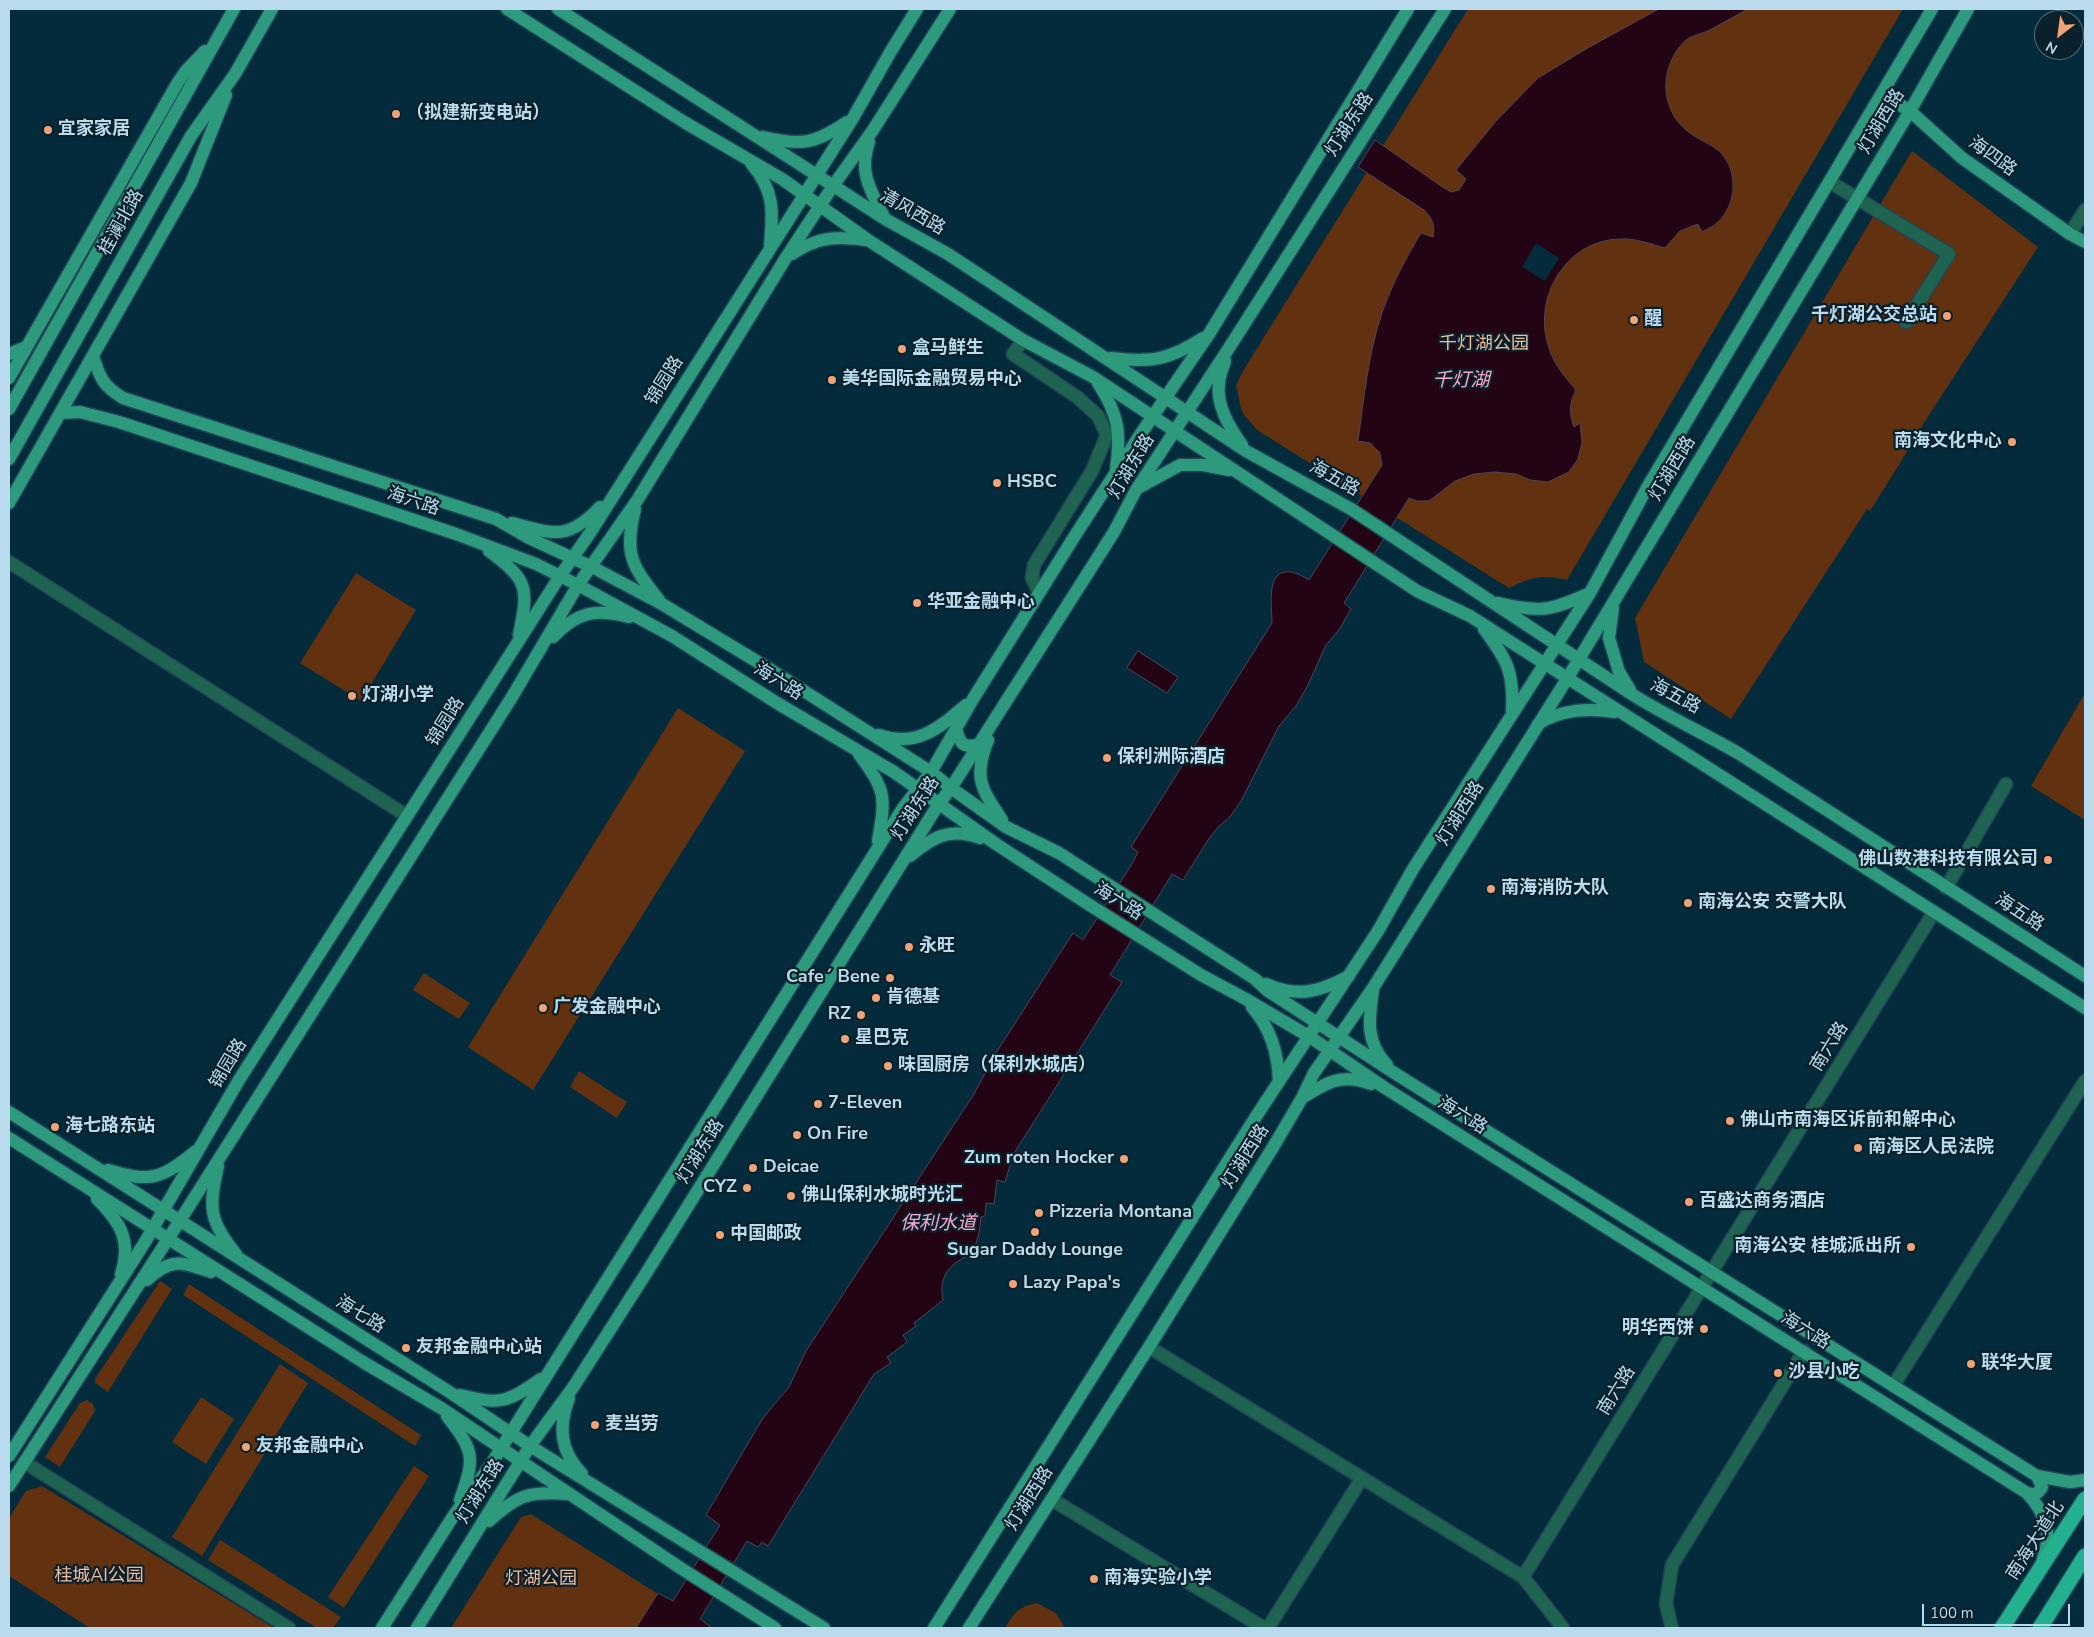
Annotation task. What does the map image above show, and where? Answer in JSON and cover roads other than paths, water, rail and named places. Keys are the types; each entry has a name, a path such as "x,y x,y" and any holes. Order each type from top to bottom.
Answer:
{"highway":[{"name":"南海大道北","path":"2002,1628 2085,1499"},
{"path":"2040,1628 2085,1556"}],"main road":[{"name":"桂澜北路","path":"9,409 234,9"},
{"name":"桂澜北路","path":"9,460 191,136 234,74 272,9"},
{"path":"507,9 684,122 745,156 804,193 868,240 1022,340 1094,377 1174,432 1417,591 1480,622 2085,1008"},
{"name":"清风西路","path":"558,9 884,219 948,254 1166,396 1246,451"},
{"name":"锦园路","path":"9,1456 163,1212 239,1080 560,576 574,558 619,488 769,248 853,118 917,9"},
{"path":"9,1486 179,1222 538,654 578,585 638,499 787,256 873,130 950,9"},
{"name":"灯湖东路","path":"382,1628 454,1515 510,1432 877,848 916,789 931,772 973,699 1040,592 1166,396 1209,334 1408,9"},
{"name":"灯湖东路","path":"417,1628 530,1446 574,1386 661,1250 902,862 1114,532 1136,490 1445,9"},
{"name":"灯湖西路","path":"934,1628 1279,1082 1351,974 1413,869 1512,712 1590,593 1648,486 1932,9"},
{"name":"灯湖西路","path":"969,1628 1149,1347 1302,1098 1314,1073 1373,988 1536,725 1567,679 1910,111 1968,9"},
{"path":"9,378 176,84 185,72 216,41"},
{"path":"9,503 191,182 234,74"},
{"name":"海四路","path":"1882,94 1910,111 1962,158 2070,234 2085,242"},
{"path":"753,134 786,142 805,143 829,134 853,118"},
{"path":"873,130 866,150 864,164 865,180 884,219"},
{"path":"745,156 758,171 767,188 773,208 769,248"},
{"path":"787,256 804,246 822,239 846,237 868,240"},
{"path":"1106,358 1139,362 1161,359 1181,352 1209,334"},
{"path":"9,354 26,347"},
{"path":"1229,348 1218,384 1221,402 1232,431 1246,451"},
{"name":"海六路","path":"93,356 102,380 110,390 123,398 496,519 529,538 574,558 662,604 931,772 1006,827 1059,853 1255,979 1268,991 1318,1025 2037,1476 2070,1482 2085,1480"},
{"path":"1094,377 1110,400 1116,416 1120,443 1115,475"},
{"name":"海六路","path":"60,413 80,412 120,422 479,543 536,564 646,622 776,703 894,772 938,805 1088,904 1202,975 1310,1037 1385,1088 2027,1493 2034,1500 2049,1535 2047,1548 2036,1574"},
{"name":"海五路","path":"1246,451 1351,509 1633,695 1663,714 1693,727 1738,753 2085,976"},
{"path":"1136,490 1180,465 1203,465 1235,471"},
{"path":"496,519 547,533 564,532 576,528 587,521 619,488"},
{"path":"638,499 630,529 629,546 631,558 635,569 662,604"},
{"path":"479,543 509,566 519,578 525,591 525,607 517,643"},
{"path":"1491,602 1526,609 1547,609 1590,593"},
{"path":"1614,601 1609,638 1619,672 1633,695"},
{"path":"538,654 567,623 582,615 600,612 620,614 646,622"},
{"path":"1480,622 1503,654 1509,668 1513,688 1512,712"},
{"path":"864,729 892,739 911,738 928,734 948,721 973,699"},
{"path":"1536,725 1550,717 1574,710 1596,709 1620,713"},
{"path":"998,714 980,759 979,774 987,795 1006,827"},
{"path":"956,729 959,739 964,745 978,745"},
{"path":"854,748 877,779 883,795 883,815 877,848"},
{"path":"902,862 936,837 951,833 968,834 996,844"},
{"path":"1255,979 1274,988 1308,992 1322,990 1351,974"},
{"path":"1373,988 1368,1022 1372,1041 1379,1057 1396,1074"},
{"path":"1244,998 1263,1020 1272,1037 1279,1082"},
{"path":"1302,1098 1333,1080 1348,1078 1360,1079 1385,1088"},
{"name":"海七路","path":"9,1112 163,1212 451,1393 530,1446 824,1628"},
{"path":"9,1138 363,1362 441,1408 775,1628"},
{"path":"95,1167 133,1178 148,1178 178,1166 202,1146"},
{"path":"220,1157 211,1208 216,1225 226,1242 242,1262"},
{"path":"83,1184 115,1218 122,1231 125,1246 125,1262 118,1285"},
{"path":"133,1294 160,1268 174,1263 192,1266 230,1278"},
{"path":"451,1393 483,1401 499,1402 523,1391 545,1376"},
{"path":"574,1386 565,1410 562,1438 570,1459 592,1485"},
{"path":"441,1408 462,1435 471,1460 470,1473 454,1515"},
{"path":"2027,1493 2038,1493 2042,1487 2037,1476"},
{"path":"478,1531 510,1502 524,1496 548,1492 570,1494"}],"street":[{"path":"1830,182 1949,254 1906,322"},
{"path":"2070,234 2085,210"},
{"path":"1022,340 1013,354 1077,397 1098,416 1107,436 1092,471 1034,565 1032,578 1040,592"},
{"path":"9,562 407,816"},
{"path":"1946,888 2006,784"},
{"name":"南六路","path":"1523,1577 1934,912"},
{"path":"1894,1386 2085,1081"},
{"path":"1149,1347 1523,1577 1563,1628"},
{"path":"1672,1628 1666,1604 1672,1565 1804,1351"},
{"path":"24,1462 290,1628"},
{"path":"1051,1499 1266,1628 1362,1478"}],"water":[{"path":"1659,9 1748,9 1708,31 1686,40 1676,52 1667,74 1667,98 1671,110 1677,121 1686,130 1717,150 1727,160 1733,178 1732,197 1724,215 1718,222 1702,232 1698,224 1680,231 1665,248 1631,239 1601,242 1584,249 1570,260 1558,274 1550,290 1545,308 1545,326 1548,345 1553,358 1576,390 1571,404 1571,417 1574,427 1580,423 1582,442 1578,459 1569,472 1548,482 1530,480 1516,474 1494,472 1474,474 1455,481 1429,501 1417,501 1409,498 1344,603 1351,609 1339,630 1326,645 1296,706 1279,726 1241,801 1229,818 1219,826 1208,840 1183,880 1172,874 1110,975 1122,982 1013,1155 1005,1182 997,1180 994,1204 986,1203 985,1216 981,1217 973,1254 958,1261 944,1277 942,1284 943,1300 914,1323 916,1326 903,1335 907,1342 887,1357 891,1363 874,1374 768,1546 762,1542 758,1547 747,1541 700,1619 712,1628 636,1628 658,1593 673,1601 720,1525 706,1515 763,1418 789,1387 806,1351 974,1094 996,1053 1073,933 1083,940 1132,864 1138,852 1131,847 1272,623 1271,599 1277,576 1283,572 1291,572 1309,580 1382,465 1380,453 1370,443 1358,441 1373,344 1386,302 1405,262 1421,233 1433,237 1434,229 1433,222 1424,210 1358,167 1375,140 1451,192 1459,190 1466,179 1456,170 1496,121 1538,78"},
{"path":"1138,651 1178,677 1167,693 1127,668"}],"place":[{"name":"（拟建新变电站）","path":"396,114"},
{"name":"宜家家居","path":"48,130"},
{"name":"千灯湖公交总站","path":"1947,316"},
{"name":"醒","path":"1634,320"},
{"name":"盒马鲜生","path":"902,349"},
{"name":"美华国际金融贸易中心","path":"832,380"},
{"name":"南海文化中心","path":"2012,442"},
{"name":"HSBC","path":"997,483"},
{"name":"华亚金融中心","path":"917,603"},
{"name":"灯湖小学","path":"352,696"},
{"name":"保利洲际酒店","path":"1107,758"},
{"name":"佛山数港科技有限公司","path":"2048,860"},
{"name":"南海消防大队","path":"1491,889"},
{"name":"南海公安 交警大队","path":"1688,903"},
{"name":"永旺","path":"909,947"},
{"name":"Cafe´ Bene","path":"890,978"},
{"name":"肯德基","path":"876,998"},
{"name":"广发金融中心","path":"543,1008"},
{"name":"RZ","path":"861,1015"},
{"name":"星巴克","path":"845,1039"},
{"name":"味国厨房（保利水城店）","path":"888,1066"},
{"name":"7-Eleven","path":"818,1104"},
{"name":"佛山市南海区诉前和解中心","path":"1730,1121"},
{"name":"海七路东站","path":"55,1127"},
{"name":"On Fire","path":"797,1135"},
{"name":"南海区人民法院","path":"1858,1148"},
{"name":"Zum roten Hocker","path":"1124,1159"},
{"name":"Deicae","path":"753,1168"},
{"name":"CYZ","path":"747,1188"},
{"name":"佛山保利水城时光汇","path":"791,1196"},
{"name":"百盛达商务酒店","path":"1689,1202"},
{"name":"Pizzeria Montana","path":"1039,1213"},
{"name":"Sugar Daddy Lounge","path":"1035,1232"},
{"name":"中国邮政","path":"720,1235"},
{"name":"南海公安 桂城派出所","path":"1911,1247"},
{"name":"Lazy Papa's","path":"1013,1284"},
{"name":"明华西饼","path":"1704,1329"},
{"name":"友邦金融中心站","path":"406,1348"},
{"name":"联华大厦","path":"1971,1364"},
{"name":"沙县小吃","path":"1778,1373"},
{"name":"麦当劳","path":"595,1425"},
{"name":"友邦金融中心","path":"246,1447"},
{"name":"南海实验小学","path":"1094,1579"}],"park label":[{"name":"千灯湖公园","path":"1484,345"},
{"name":"桂城AI公园","path":"99,1577"},
{"name":"灯湖公园","path":"541,1580"}],"water label":[{"name":"千灯湖","path":"1461,381"},
{"name":"保利水道","path":"938,1224"}]}
